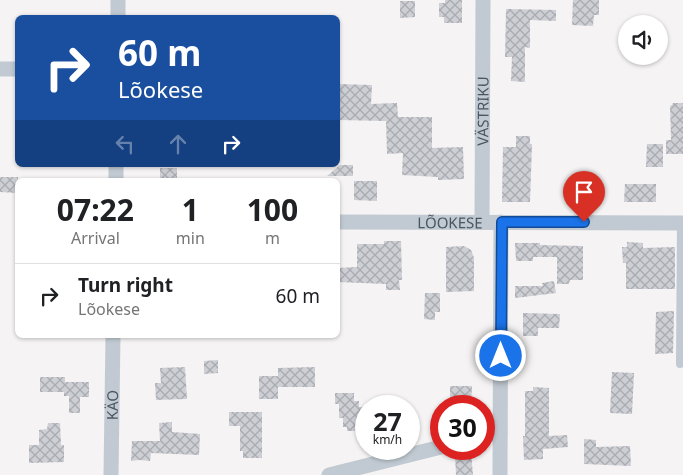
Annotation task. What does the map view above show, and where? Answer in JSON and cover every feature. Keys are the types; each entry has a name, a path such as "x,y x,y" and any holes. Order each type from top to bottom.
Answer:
{"street":[{"path":"118,0 118,15"},
{"name":"VÄSTRIKU","path":"482,222 483,0"},
{"path":"0,68 15,69"},
{"name":"LÕOKESE","path":"340,222 682,223"},
{"path":"500,475 502,222"},
{"name":"KÄO","path":"111,475 114,338"},
{"path":"495,433 500,432"},
{"path":"329,475 430,450"}],"lane":[{"path":"680,364 682,223"}],"building":[{"path":"445,0 462,0 462,23 444,23 444,17 439,17 439,3 445,3"},
{"path":"573,0 599,0 599,15 594,15 593,26 572,25"},
{"path":"400,1 415,1 415,17 400,18"},
{"path":"506,9 556,10 556,21 530,20 530,48 525,47 525,82 511,81 512,57 505,57"},
{"path":"340,84 372,85 371,104 397,103 398,117 432,117 432,148 463,147 464,179 438,180 438,177 402,175 403,153 387,154 386,121 340,120"},
{"path":"673,103 683,103 683,154 666,154 666,140 671,140 670,106"},
{"path":"516,136 530,136 530,144 532,144 530,202 502,202 503,147 516,147"},
{"path":"647,144 663,144 663,167 646,167"},
{"path":"340,165 353,165 353,176 327,176 340,167"},
{"path":"160,168 177,168 177,178 160,178"},
{"path":"0,177 18,177 15,178 15,193 0,192"},
{"path":"354,181 377,181 377,201 354,200"},
{"path":"625,184 656,184 656,202 624,202"},
{"path":"384,241 401,241 402,280 399,280 400,290 386,290 386,284 340,282 340,268 357,267 357,244 384,244"},
{"path":"627,242 643,243 643,248 675,247 675,289 626,289 626,263 623,263 622,247 627,247"},
{"path":"515,243 583,246 583,280 570,280 569,284 557,284 557,257 533,257 533,261 516,261"},
{"path":"464,246 471,250 474,258 474,291 446,292 446,247"},
{"path":"554,281 556,293 515,298 515,286 543,286 542,283"},
{"path":"425,293 440,293 440,312 435,312 435,320 424,319"},
{"path":"674,311 673,353 655,354 656,312"},
{"path":"523,313 560,314 559,328 538,328 538,336 523,336"},
{"path":"218,360 218,373 204,374 204,361"},
{"path":"185,367 187,399 156,400 155,383 161,383 160,368"},
{"path":"315,367 315,387 278,387 278,399 259,399 259,376 278,376 278,368"},
{"path":"612,372 634,373 632,414 610,413"},
{"path":"40,377 65,377 65,382 89,382 89,397 80,397 80,413 69,413 69,396 64,396 64,392 40,392"},
{"path":"450,386 472,386 472,395 450,395"},
{"path":"533,387 549,388 549,436 567,435 568,447 543,449 543,459 524,460 525,391 533,391"},
{"path":"335,393 354,393 355,431 347,431 347,427 343,427 343,418 339,418 339,404 335,404"},
{"path":"229,412 262,412 262,458 243,458 243,451 240,451 240,426 229,426"},
{"path":"172,422 172,432 200,434 199,455 151,453 150,461 131,461 132,441 160,441 159,423"},
{"path":"48,423 60,423 61,445 64,445 64,462 29,463 29,445 39,445 39,430 47,429"},
{"path":"584,439 596,440 596,447 630,446 631,466 584,464"},
{"path":"455,460 472,460 473,475 456,475"}],"route":[{"path":"501,356 502,222 584,222"}]}
